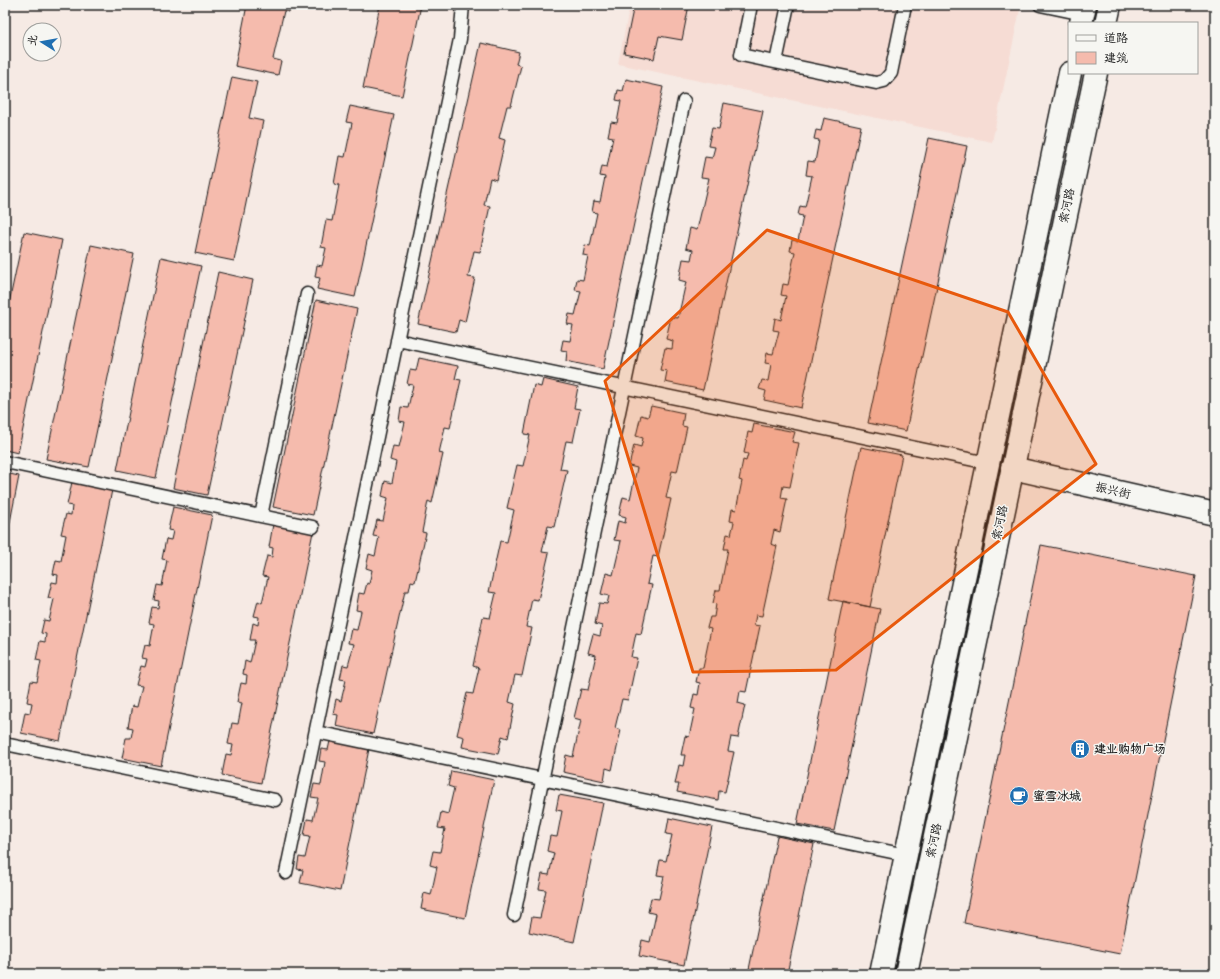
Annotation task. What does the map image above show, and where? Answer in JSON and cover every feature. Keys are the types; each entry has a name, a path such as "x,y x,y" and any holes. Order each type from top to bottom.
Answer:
{"main road":[{"path":"1106,22 1110,5"},
{"name":"索河路","path":"881,974 1070,74"},
{"name":"索河路","path":"906,974 1096,74"},
{"name":"振兴街","path":"1012,468 1215,514"}],"lane":[{"path":"286,873 460,39 463,5"},
{"path":"751,5 741,55 876,83 884,81 891,73 905,5"},
{"path":"776,62 788,5"},
{"path":"1040,5 1083,14"},
{"path":"514,915 684,101"},
{"path":"261,516 307,294"},
{"path":"397,340 988,463"},
{"path":"5,462 313,527"},
{"path":"316,732 906,855"},
{"path":"5,744 276,800"}],"highlighted area":[{"path":"767,230 1008,312 1096,464 836,670 693,672 605,381"}],"shaded area":[{"path":"630,5 1021,5 992,142 618,64"}],"building":[{"path":"247,5 290,5 289,12 284,11 273,59 281,61 278,75 235,66"},
{"path":"380,5 421,5 402,96 363,88"},
{"path":"634,5 689,5 682,40 659,36 654,59 624,53"},
{"path":"481,43 519,52 516,64 521,66 511,106 507,106 499,138 505,140 496,180 490,178 484,205 490,206 480,252 474,251 468,277 475,278 465,322 459,320 456,332 418,324"},
{"path":"232,77 257,82 249,118 263,121 234,261 195,253"},
{"path":"626,79 663,87 603,369 566,361 567,351 561,350 563,340 570,341 573,325 567,324 569,314 575,315 581,291 575,290 577,279 583,280 588,256 583,255 585,245 590,246 597,213 592,212 594,201 600,202 605,177 600,176 602,166 607,167 613,137 608,136 611,122 617,123 621,101 616,100 618,90 623,91"},
{"path":"724,103 763,111 703,390 665,382 667,371 660,370 665,348 672,349 673,341 666,339 671,317 678,318 686,282 679,280 683,259 691,260 693,250 686,248 690,228 697,230 709,178 701,177 705,157 712,158 715,147 708,146 712,128 719,129"},
{"path":"350,106 394,115 355,297 317,289 320,278 315,277 317,265 322,266 326,248 321,247 326,220 332,221 339,185 334,184 339,156 345,157 352,123 346,122"},
{"path":"824,118 861,126 801,408 764,400 766,391 759,389 762,380 768,381 771,364 765,363 767,353 773,354 779,331 773,330 775,318 781,320 786,296 781,295 783,284 788,285 795,252 790,251 792,240 798,241 803,216 798,215 800,206 805,207 812,176 806,175 808,161 815,162 819,140 814,139 816,130 821,131"},
{"path":"929,138 967,146 906,431 868,423"},
{"path":"24,232 62,240 18,453 5,450 5,322"},
{"path":"91,245 134,254 89,467 46,459"},
{"path":"161,257 201,266 156,478 117,470"},
{"path":"218,272 253,280 207,495 173,488"},
{"path":"316,300 357,309 313,515 273,507"},
{"path":"419,358 458,366 455,379 461,380 450,428 445,427 439,453 443,454 432,503 428,501 422,532 426,533 415,582 411,581 409,591 405,591 373,734 336,726 338,715 333,714 336,699 341,701 346,680 340,679 343,665 348,666 354,644 348,643 351,629 357,630 361,611 356,610 359,593 364,594 367,583 369,584 372,570 366,568 369,554 375,556 379,537 373,536 377,520 383,521 388,498 382,496 385,481 392,483 396,462 390,460 393,446 399,447 405,422 399,421 401,407 408,408 413,385 407,384 410,370 416,371"},
{"path":"543,379 578,387 574,408 580,409 573,442 566,441 560,469 567,470 554,527 548,526 542,552 549,553 538,600 532,599 526,627 532,628 522,676 515,675 509,702 515,704 508,738 502,736 498,754 462,747 464,737 457,735 467,693 473,694 479,668 473,666 483,617 490,618 496,593 489,592 500,541 507,542 514,510 507,508 517,465 523,466 530,435 524,434 534,385 541,387"},
{"path":"651,406 684,413 682,426 687,427 677,472 672,471 666,498 671,499 658,557 653,556 647,584 652,585 641,634 636,633 631,657 637,658 628,700 622,699 615,728 621,730 612,770 606,768 604,781 563,772 566,755 573,757 581,720 574,718 581,689 588,690 596,655 588,653 593,634 600,636 602,626 595,624 599,603 607,604 609,596 601,594 606,573 613,575 621,541 614,540 618,521 625,523 626,517 619,515 623,497 630,499 637,468 629,466 634,445 641,447 643,438 636,436 641,415 648,417"},
{"path":"754,424 795,432 792,442 799,443 790,487 783,486 781,498 787,499 780,532 774,530 771,544 777,546 762,616 756,615 754,625 760,626 746,692 740,691 738,703 745,705 738,738 731,737 728,751 734,752 725,792 719,791 718,800 677,792 679,784 675,784 679,765 683,766 685,755 681,755 685,736 689,737 695,709 691,708 694,694 698,695 700,683 696,682 699,668 703,668 711,629 707,628 710,617 714,617 716,604 713,603 716,590 720,590 728,549 724,549 727,534 731,535 734,522 730,521 732,509 736,510 742,481 739,480 743,460 746,461 748,454 744,453 748,432 752,433"},
{"path":"861,447 902,455 870,607 829,599"},
{"path":"5,473 19,476 5,548"},
{"path":"72,482 112,490 60,741 21,733 25,712 30,713 32,703 27,702 31,681 37,682 41,661 36,660 40,641 45,642 46,634 41,633 44,620 49,621 54,599 48,598 52,582 57,583 58,575 53,574 56,560 61,561 66,535 61,534 66,514 71,515 72,506 67,505"},
{"path":"173,507 212,515 161,766 122,758 126,738 131,738 133,728 128,727 132,706 137,707 142,686 136,685 141,666 145,667 147,659 142,658 145,645 150,646 154,624 149,623 152,607 158,608 159,601 154,600 157,585 162,586 167,560 162,559 166,539 171,540 173,531 168,530"},
{"path":"273,524 313,532 261,783 222,775 226,754 231,755 233,745 228,744 232,723 238,724 242,703 237,702 241,683 246,684 247,675 243,674 245,661 250,663 255,640 250,640 253,623 258,625 259,617 254,616 258,601 262,603 268,577 262,576 267,556 272,557 273,548 269,547"},
{"name":"建业购物广场","path":"1041,545 1196,576 1120,954 964,923"},
{"path":"843,601 880,609 834,831 797,824"},
{"path":"330,741 369,749 340,891 300,883 303,870 297,869 299,857 305,858 310,836 304,835 307,819 313,820 318,798 311,797 314,784 321,785 325,762 319,761 321,749 328,750"},
{"path":"451,771 494,780 465,918 421,909 424,893 431,895 437,867 430,865 433,851 440,852 445,829 438,828 441,812 448,814 454,788 448,786"},
{"path":"559,795 603,803 574,942 529,932 532,917 540,918 546,890 539,889 542,874 549,875 554,853 547,851 550,836 557,837 562,811 556,810"},
{"path":"669,818 712,827 684,965 639,956 642,940 650,942 656,914 648,912 651,898 659,899 664,876 657,875 660,860 666,861 672,835 666,834"},
{"path":"777,836 814,844 787,974 748,974"}],"place":[{"name":"建业购物广场","path":"1080,749"},
{"name":"蜜雪冰城","path":"1019,796"}]}
